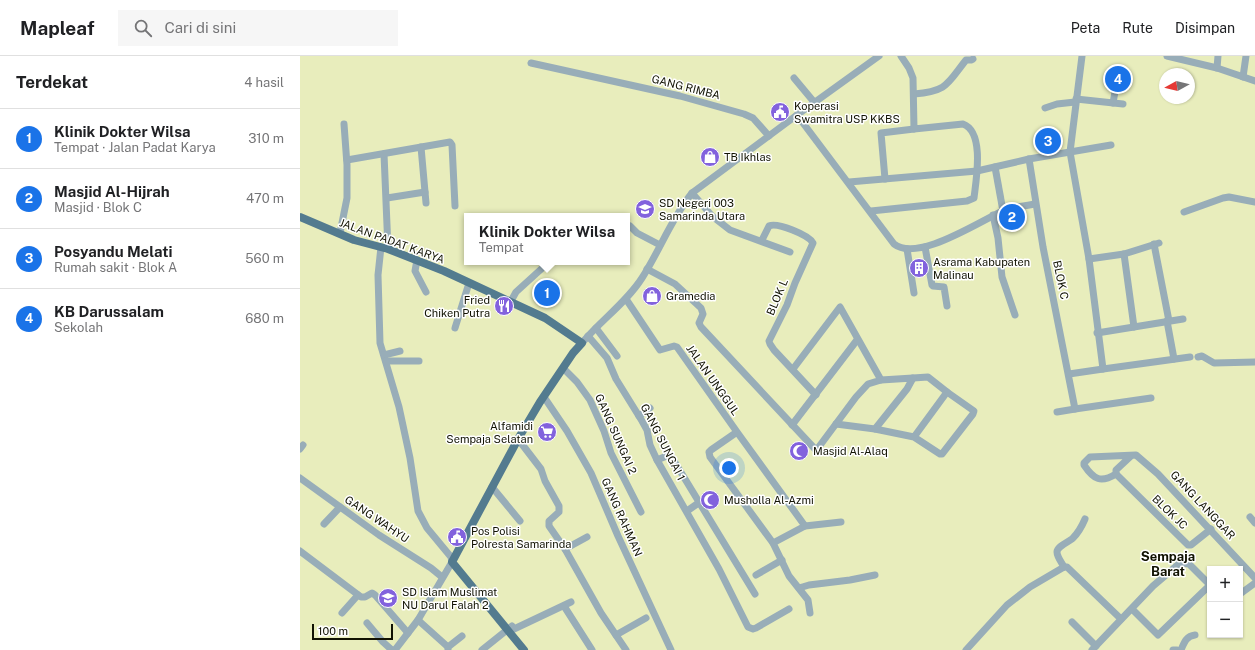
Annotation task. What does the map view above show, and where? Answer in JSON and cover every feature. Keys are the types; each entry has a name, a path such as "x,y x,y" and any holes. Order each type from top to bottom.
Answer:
{"main road":[{"name":"JALAN PADAT KARYA","path":"300,217 365,244 384,248 417,260 469,283 555,324 582,343"},
{"path":"530,650 453,559 518,439 544,397 582,343"},
{"path":"511,628 524,650"}],"street":[{"path":"866,56 870,62"},
{"path":"582,343 626,299 647,269 679,210 692,193 814,102 879,56"},
{"path":"901,56 911,73 914,94 914,129"},
{"path":"1082,56 1070,152 1089,259 1097,333 1103,369"},
{"path":"1167,56 1182,57 1255,81"},
{"path":"1217,68 1218,56"},
{"path":"1243,77 1246,56"},
{"path":"914,94 933,91 947,84 966,60 973,59"},
{"name":"GANG RIMBA","path":"531,63 680,96 744,114 753,118 769,136"},
{"path":"794,78 814,102"},
{"path":"1113,103 1116,86"},
{"path":"1045,108 1076,100 1123,104"},
{"path":"797,115 871,211 894,244 902,249 907,250 925,247 975,226 993,215 1035,204"},
{"path":"340,233 346,203 344,124"},
{"path":"871,211 970,200 974,198 977,171 976,140 974,134 968,126 958,124 880,133 886,179"},
{"path":"346,160 444,142 451,143 455,206"},
{"path":"849,182 977,171 1028,159 1111,145"},
{"path":"421,147 426,203"},
{"path":"384,154 387,198 384,248 378,285 379,338 399,407 412,468 418,511 427,528 453,559 418,620 395,650"},
{"name":"BLOK C","path":"1028,159 1035,204 1075,407"},
{"path":"995,167 1004,211"},
{"path":"387,198 425,192"},
{"path":"692,193 712,216 730,230 762,240 790,252"},
{"path":"1184,212 1229,197 1255,202"},
{"path":"993,215 998,238 1002,277 1014,315"},
{"name":"BLOK L","path":"762,240 769,226 772,224 801,234 811,239 814,243 787,305 771,337 772,347 793,369"},
{"path":"630,226 637,233 660,245"},
{"path":"1089,259 1124,254 1156,244 1174,359"},
{"path":"925,247 932,285 944,287 947,306"},
{"path":"907,250 914,293"},
{"path":"1124,254 1134,327"},
{"path":"417,260 415,271 426,292"},
{"path":"511,302 518,290 546,265"},
{"path":"647,269 675,284 701,308 703,312 699,321 700,326 816,449 856,397 868,384 881,380 928,377 973,410 974,414 942,454 914,437 875,429 836,424"},
{"path":"455,328 469,283"},
{"name":"JALAN UNGGUL","path":"626,299 660,350 674,346 677,347 806,526"},
{"path":"816,395 793,369 840,307 857,340 881,380"},
{"path":"1097,333 1183,319"},
{"path":"596,328 617,356"},
{"name":"GANG SUNGAI 1","path":"588,336 607,358 616,379 647,430 650,445 657,460 687,511 748,626 750,628 756,628 789,609"},
{"path":"792,425 857,340"},
{"path":"385,358 400,351"},
{"path":"1198,357 1202,356 1214,364 1255,362"},
{"path":"1069,374 1190,357"},
{"path":"385,358 419,361"},
{"name":"GANG SUNGAI 2","path":"564,369 577,382 590,400 604,431 611,453 641,512"},
{"path":"875,429 907,389 913,378"},
{"path":"914,437 947,392"},
{"name":"GANG RAHMAN","path":"544,397 568,431 591,473 668,649"},
{"path":"1058,412 1075,407 1151,398"},
{"path":"639,416 650,408"},
{"name":"JALAN UNGGUL","path":"737,432 711,450 709,452 710,457 773,543 790,576 808,600 810,613"},
{"path":"518,439 541,469 545,481 559,506 559,512 549,521 548,524 565,549 626,650"},
{"path":"657,460 669,455 671,456 755,594"},
{"name":"GANG LANGGAR","path":"1131,456 1136,455 1158,474 1211,529 1255,578"},
{"path":"1131,456 1116,470 1116,474 1107,479 1100,480 1095,477 1084,463 1090,457 1131,456"},
{"name":"BLOK JC","path":"1116,474 1188,545 1191,545 1211,529"},
{"name":"GANG WAHYU","path":"301,482 442,577"},
{"path":"492,487 520,521"},
{"path":"687,511 700,502"},
{"path":"324,524 340,507"},
{"path":"1085,519 1074,537 1059,548 1057,551 1058,555 1064,567 1067,567 1121,618"},
{"path":"773,543 806,526 841,522"},
{"path":"565,549 587,537"},
{"path":"300,551 358,595 364,598 370,593 375,595 408,633"},
{"path":"756,575 782,560"},
{"path":"1072,622 1094,648 1153,586 1180,563 1188,564 1207,582"},
{"path":"966,650 1007,604 1030,587 1064,567"},
{"path":"799,588 808,585 850,580 875,575"},
{"path":"1243,592 1255,583"},
{"path":"1133,607 1158,635 1207,588"},
{"path":"342,613 358,595"},
{"path":"482,650 511,628 568,604 592,650"},
{"path":"616,635 646,618"},
{"path":"418,620 448,648 462,636"},
{"path":"367,623 392,650"},
{"path":"1181,650 1190,635 1195,635"}],"place":[{"name":"KB Darussalam","path":"1118,79"},
{"name":"Koperasi Swamitra USP KKBS","path":"780,112"},
{"name":"Posyandu Melati","path":"1048,141"},
{"name":"TB Ikhlas","path":"710,157"},
{"name":"SD Negeri 003 Samarinda Utara","path":"645,209"},
{"name":"Masjid Al-Hijrah","path":"1012,217"},
{"name":"Asrama Kabupaten Malinau","path":"919,268"},
{"name":"Klinik Dokter Wilsa","path":"547,293"},
{"name":"Gramedia","path":"652,296"},
{"name":"Fried Chiken Putra","path":"504,306"},
{"name":"Alfamidi Sempaja Selatan","path":"547,432"},
{"name":"Masjid Al-Alaq","path":"799,451"},
{"name":"Musholla Al-Azmi","path":"710,500"},
{"name":"Pos Polisi Polresta Samarinda","path":"457,537"},
{"name":"SD Islam Muslimat NU Darul Falah 2","path":"388,598"}],"district":[{"name":"Sempaja Barat","path":"1168,564"}]}
